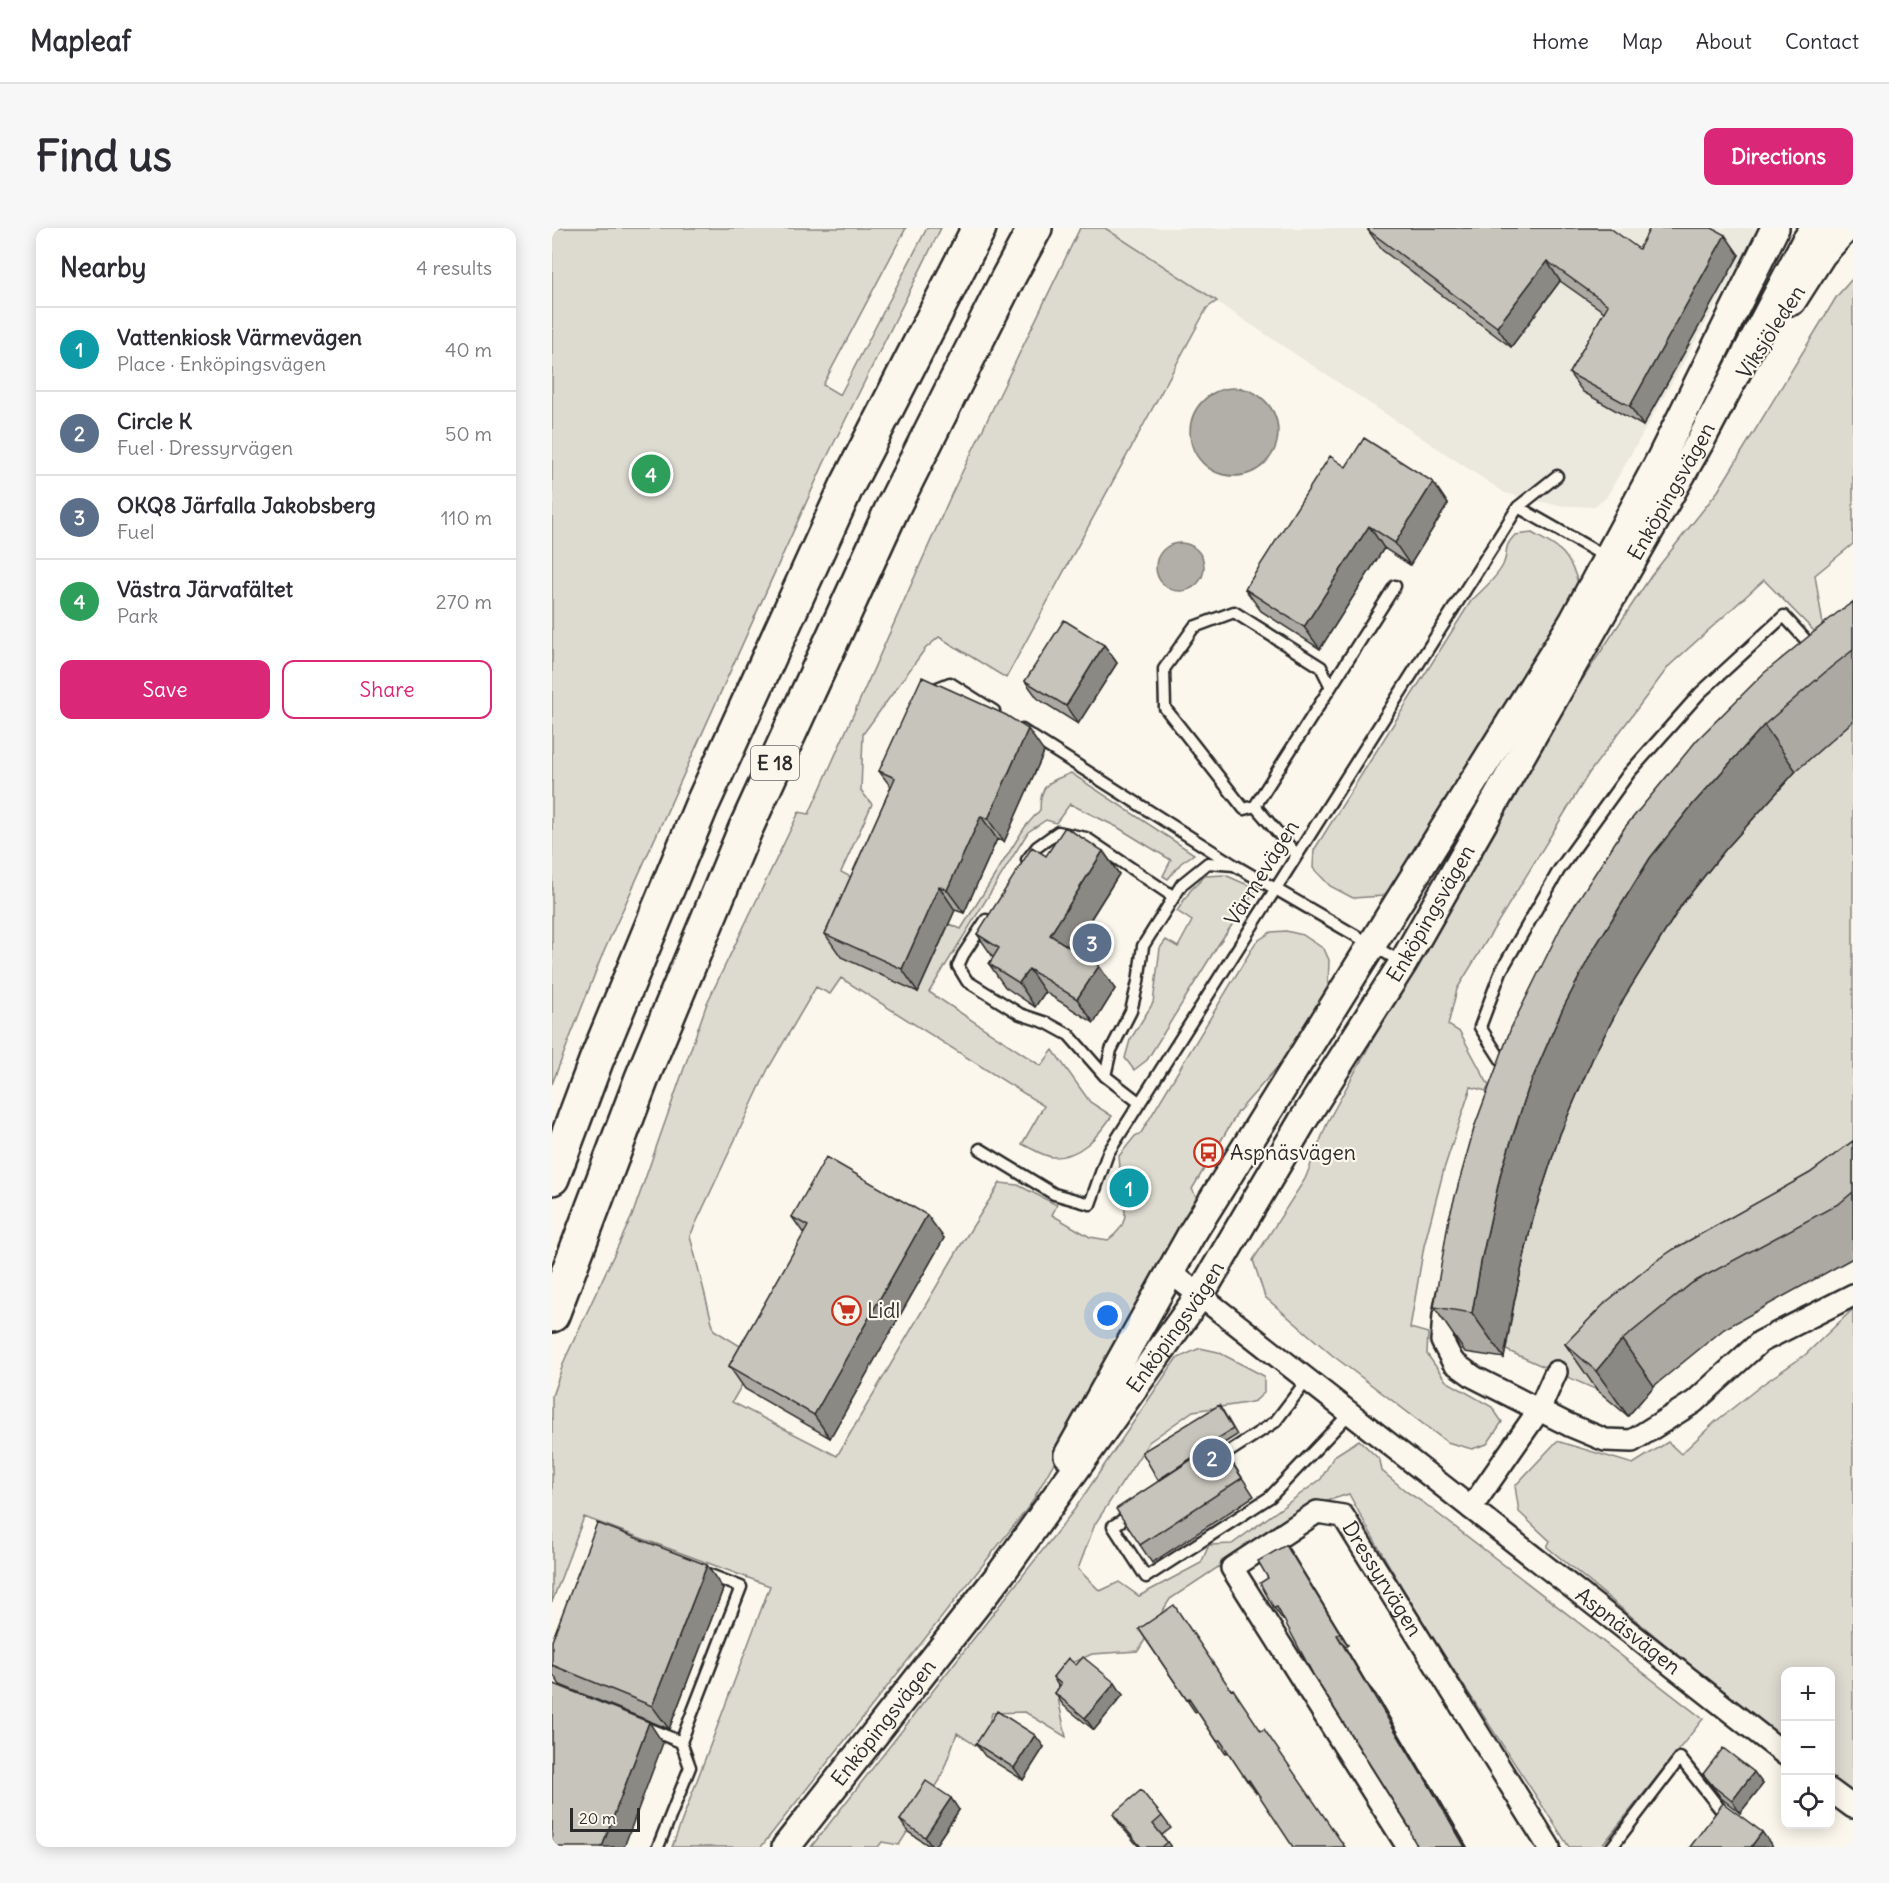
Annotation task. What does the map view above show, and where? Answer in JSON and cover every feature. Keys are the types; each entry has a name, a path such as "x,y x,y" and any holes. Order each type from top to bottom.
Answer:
{"highway":[{"name":"E 18","path":"552,1178 596,1061 701,807 846,488 979,228"},
{"name":"E 18","path":"552,1315 642,1078 745,830 891,511 1035,228"}],"street":[{"name":"Enköpingsvägen","path":"786,1847 1002,1572 1200,1295 1302,1122 1403,963 1617,564 1660,460 1775,228"},
{"name":"Enköpingsvägen","path":"1002,1572 1191,1235 1573,622 1617,564 1701,440 1815,228"},
{"name":"Viksjöleden","path":"1701,440 1822,254 1846,228"},
{"path":"1799,666 1822,643"},
{"path":"1501,1089 1516,1047"},
{"path":"1454,1270 1444,1315 1442,1341 1453,1362 1474,1377 1605,1440 1632,1441 1694,1402 1760,1342 1853,1295"},
{"name":"Aspnäsvägen","path":"1170,1272 1781,1752"},
{"path":"1471,1508 1539,1410 1556,1372"},
{"name":"Dressyrvägen","path":"1408,1847 1232,1568 1317,1512 1343,1516 1549,1847"},
{"path":"1835,1794 1853,1807"}],"lane":[{"name":"Värmevägen","path":"980,1149 1054,1194 1090,1204 1108,1153 1518,507 1557,476"},
{"path":"1518,507 1617,564"},
{"path":"1331,687 1321,667 1234,612 1194,627 1164,669 1165,708 1244,808 1255,806 1331,687 1395,586"},
{"path":"1507,1068 1480,1027 1501,971 1559,870 1629,773 1700,693 1784,616 1822,643"},
{"path":"925,710 935,689 950,683 999,715"},
{"path":"1009,721 1234,865 1403,963"},
{"path":"1255,806 1296,854"},
{"path":"1023,866 1037,847 1058,832 1086,838 1174,897"},
{"path":"1104,1076 1111,1050 1131,1011 1143,946 1182,884 1208,862 1234,865"},
{"path":"990,915 958,966 967,981 1020,1014 1047,1023 1069,1035 1104,1076 1140,1102"},
{"path":"1208,1465 1275,1422 1307,1380"},
{"path":"1142,1508 1113,1526 1146,1577 1270,1497 1350,1413"},
{"path":"658,1847 690,1767 681,1742 741,1587 688,1567"},
{"path":"638,1725 681,1742"},
{"path":"1612,1847 1680,1758 1728,1819 1722,1826"}],"shaded area":[{"path":"552,228 906,228 823,385 840,395 927,228 941,228 824,463 601,958 552,1084"},
{"path":"1080,228 1105,228 1217,301 1207,308 1006,678 939,637 925,649 863,734 861,791 872,804 841,872 872,888 918,992 949,924 961,929 1025,827 1040,810 1044,789 1056,779 1071,773 1194,854 1181,863 1168,879 1163,876 1171,860 1117,827 1070,804 1056,823 1046,820 1028,832 929,992 1041,1066 1053,1050 1090,1102 1112,1116 1087,1145 1071,1154 1052,1157 1022,1144 1044,1106 841,978 830,994 816,987 768,1069 690,1236 714,1330 758,1357 732,1402 837,1456 959,1248 1000,1183 1018,1185 1057,1205 1052,1215 1090,1237 1108,1240 1121,1227 1125,1215 1119,1156 1135,1136 1141,1133 1256,942 1271,932 1286,931 1303,935 1324,949 1329,960 1328,987 1288,1055 1238,1112 1192,1189 1200,1204 1030,1505 761,1847 672,1847 770,1586 584,1517 552,1602 552,1396 565,1359 632,1216 707,1003 799,812 809,814 952,493"},
{"path":"1105,228 1760,228 1606,498 1593,507 1555,505 1505,493"},
{"path":"1853,278 1853,544 1815,575 1823,625 1814,631 1764,580 1669,666 1589,773 1457,989 1448,1025 1460,1032 1489,1086 1486,1091 1471,1087 1444,1169 1424,1246 1410,1328 1428,1333 1427,1354 1446,1381 1492,1407 1502,1422 1487,1444 1472,1449 1447,1442 1332,1355 1265,1297 1253,1260 1305,1179 1328,1121 1513,784 1651,576 1718,491 1837,296"},
{"path":"1234,388 1259,395 1271,407 1278,432 1271,457 1259,469 1234,476 1209,469 1197,457 1190,432 1197,407 1209,395"},
{"path":"1532,533 1566,557 1578,582 1548,642 1400,879 1383,896 1353,898 1330,886 1313,868 1314,850 1471,601 1500,570 1511,540 1515,535"},
{"path":"1175,543 1185,543 1200,553 1204,567 1200,581 1194,587 1185,591 1175,591 1160,581 1156,572 1156,562 1166,547"},
{"path":"1853,721 1853,1211 1597,1390 1506,1350 1525,1250 1553,1152 1595,1051 1620,1003 1678,911 1745,825 1790,776"},
{"path":"1225,875 1257,889 1218,945 1147,1060 1134,1070 1125,1058 1130,1040 1153,1003 1160,948 1166,940 1178,947 1192,921 1177,911 1190,891 1205,876"},
{"path":"1853,1309 1853,1799 1835,1783 1835,1667 1781,1667 1781,1740 1547,1547 1550,1541 1519,1512 1515,1486 1557,1441 1633,1464 1668,1442 1681,1454 1715,1422 1763,1384 1805,1355"},
{"path":"1200,1348 1218,1352 1264,1376 1264,1393 1255,1401 1193,1411 1149,1442 1095,1524 1078,1569 1100,1591 1119,1582 1139,1596 1201,1563 1209,1545 1232,1544 1321,1479 1334,1456 1359,1440 1380,1460 1382,1471 1407,1492 1703,1719 1601,1847 1569,1847 1427,1628 1349,1494 1301,1509 1170,1599 1138,1651 1092,1654 1061,1668 1057,1693 1066,1737 1025,1712 992,1713 981,1749 957,1733 940,1780 899,1845 882,1842 878,1847 811,1847 1074,1510 1176,1359"}],"building":[{"path":"1370,228 1610,228 1639,249 1650,228 1712,228 1725,235 1630,406 1569,373 1608,305 1547,261 1497,327 1368,230"},
{"path":"1364,438 1433,482 1395,543 1369,526 1304,627 1245,589 1330,456 1346,467"},
{"path":"1853,602 1853,650 1764,725 1693,804 1650,858 1593,950 1562,1010 1528,1089 1501,1172 1472,1313 1434,1307 1449,1218 1475,1125 1511,1028 1563,923 1625,827 1697,740 1764,673"},
{"path":"1064,620 1104,645 1066,706 1025,681"},
{"path":"922,677 1006,715 1028,729 988,819 981,816 947,890 939,886 902,969 825,934 895,778 879,771"},
{"path":"1065,827 1103,851 1050,935 1099,966 1077,999 1029,969 1019,983 989,964 999,948 977,934 1032,847 1046,856"},
{"path":"1853,1141 1853,1192 1840,1203 1692,1283 1622,1340 1596,1371 1565,1344 1605,1303 1656,1261 1810,1173"},
{"name":"Lidl","path":"826,1157 927,1215 814,1415 729,1366 808,1226 792,1217"},
{"path":"1219,1405 1233,1429 1158,1480 1142,1452"},
{"path":"1218,1442 1242,1478 1140,1545 1116,1509"},
{"path":"597,1523 707,1565 652,1706 552,1665 552,1641"},
{"path":"1286,1545 1340,1633 1337,1635 1366,1684 1465,1847 1418,1847 1410,1828 1314,1676 1277,1607 1274,1608 1260,1583 1268,1578 1258,1561"},
{"path":"1174,1605 1231,1690 1233,1689 1261,1731 1264,1729 1345,1847 1293,1847 1249,1780 1247,1781 1220,1740 1217,1741 1189,1699 1187,1700 1139,1629"},
{"path":"1083,1657 1115,1683 1085,1718 1055,1693 1061,1684 1053,1677 1068,1658 1076,1665"},
{"path":"552,1683 649,1722 602,1847 552,1847"},
{"path":"997,1711 1035,1735 1014,1768 976,1744"},
{"path":"1723,1748 1754,1772 1732,1801 1713,1786 1703,1774"},
{"path":"926,1781 951,1798 925,1837 900,1820"},
{"path":"1141,1790 1162,1816 1153,1824 1167,1842 1161,1847 1141,1847 1113,1814"},
{"path":"1723,1803 1762,1832 1751,1847 1690,1847"}],"place":[{"name":"Västra Järvafältet","path":"651,474"},
{"name":"OKQ8 Järfalla Jakobsberg","path":"1092,943"},
{"name":"Aspnäsvägen","path":"1209,1153"},
{"name":"Vattenkiosk Värmevägen","path":"1129,1188"},
{"name":"Lidl","path":"846,1311"},
{"name":"Circle K","path":"1212,1458"}]}
